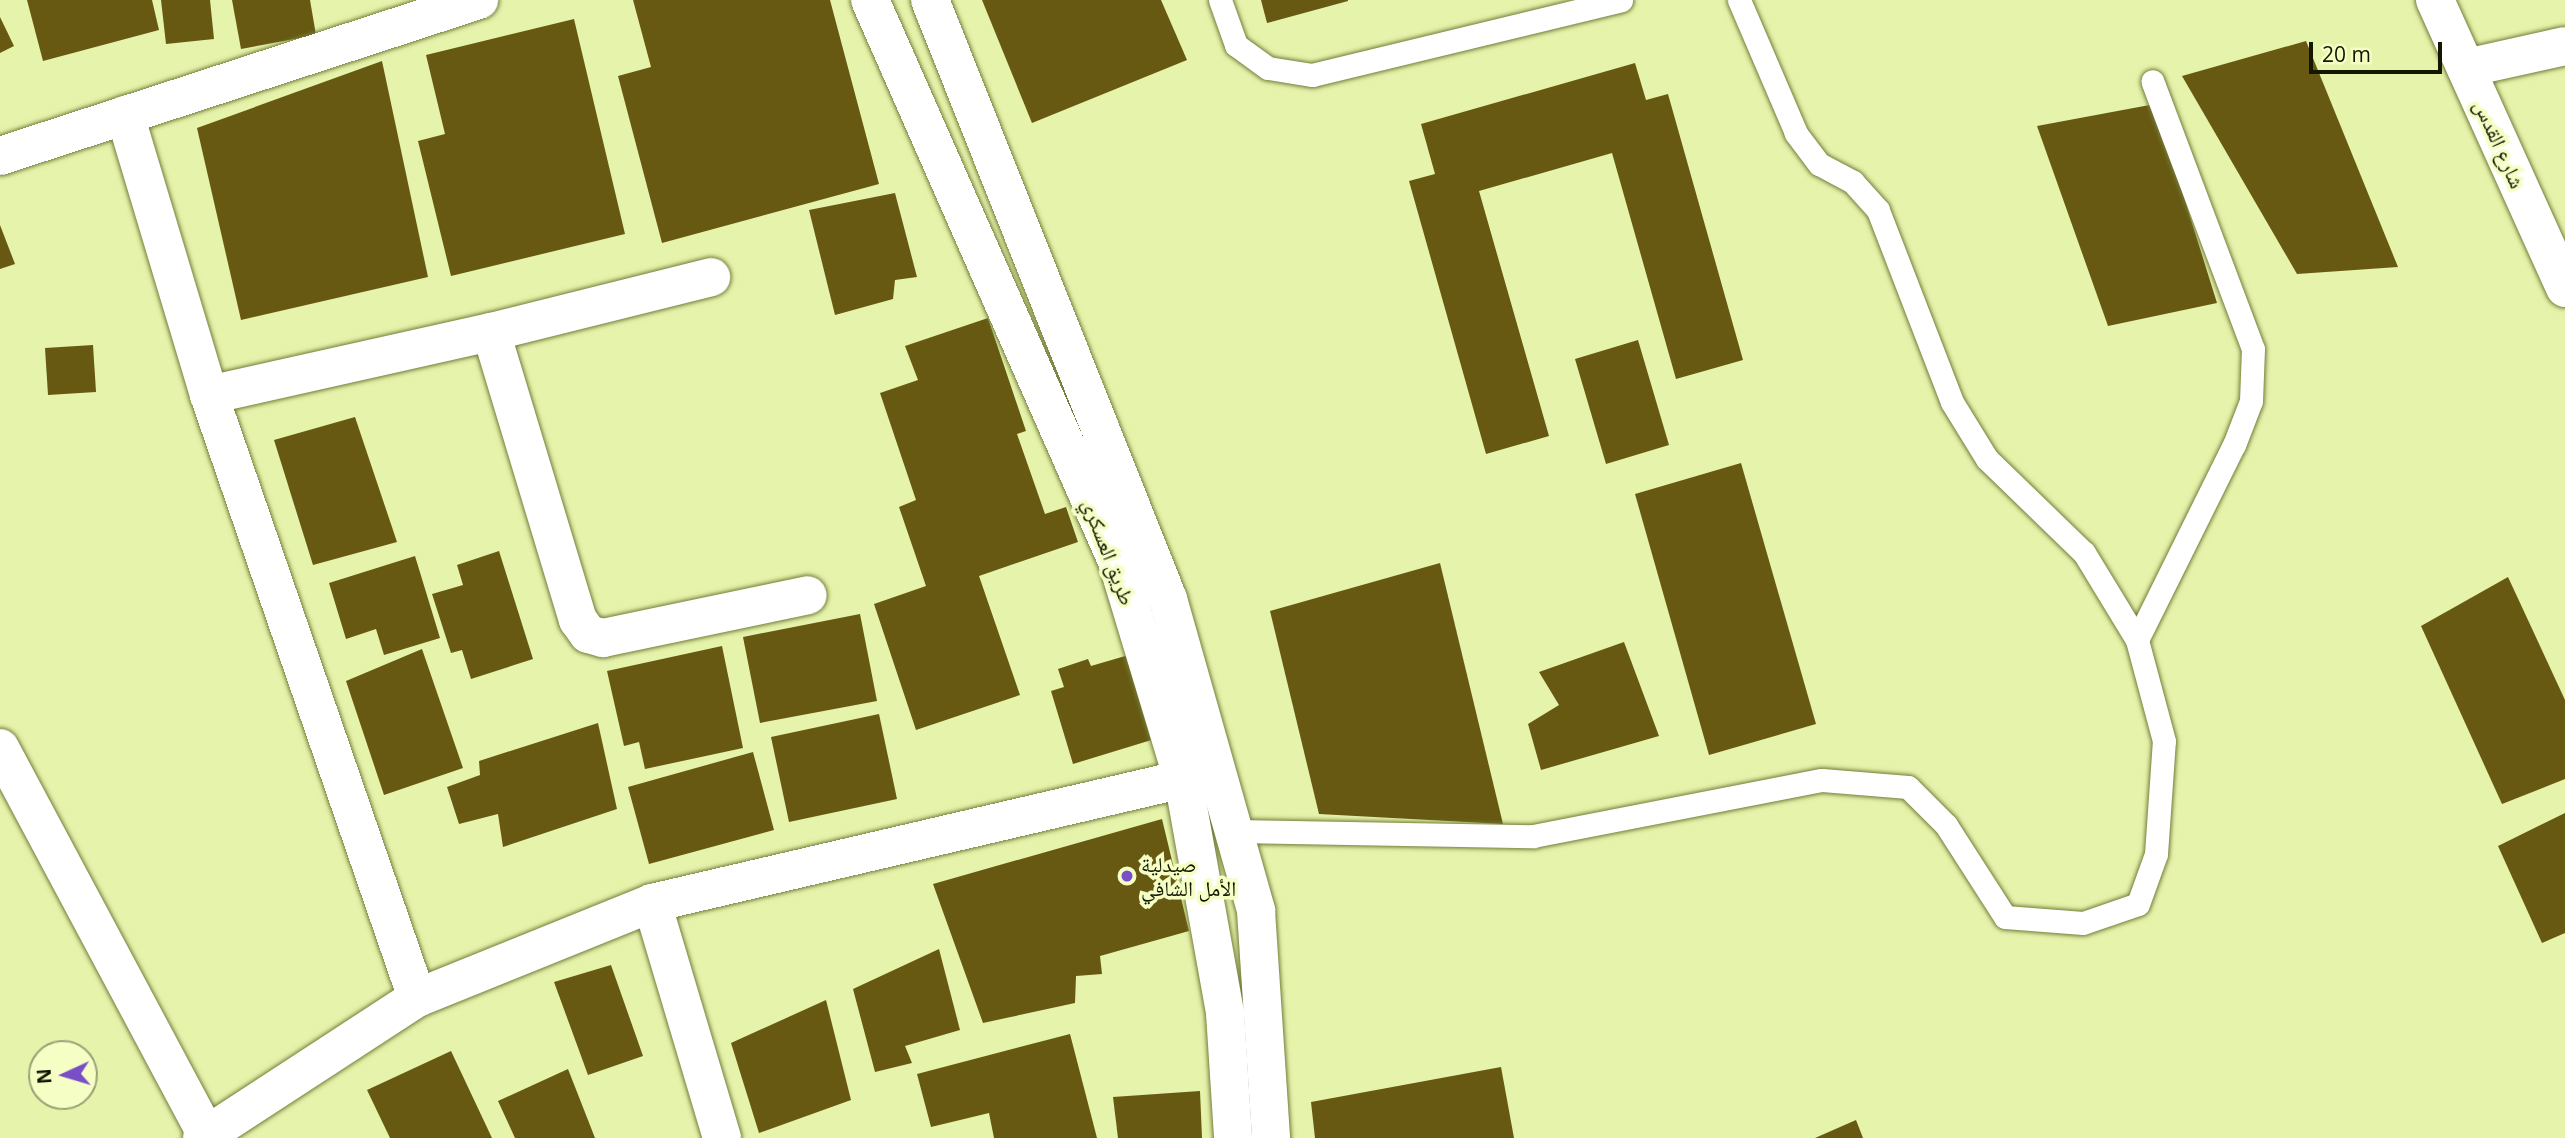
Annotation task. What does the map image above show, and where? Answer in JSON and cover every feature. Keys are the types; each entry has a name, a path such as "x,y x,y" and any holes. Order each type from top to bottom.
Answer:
{"street":[{"path":"0,156 479,0"},
{"name":"طريق العسكري","path":"870,0 1116,561 1183,779 1225,1013 1233,1138"},
{"name":"طريق العسكري","path":"930,0 1168,599 1256,911 1271,1138"},
{"name":"شارع القدس","path":"2435,0 2565,288"},
{"path":"2466,68 2565,46"},
{"path":"125,115 209,395 417,998"},
{"path":"209,395 491,332 711,277"},
{"path":"491,332 578,620 589,634 603,638 808,595"},
{"path":"0,748 205,1137 417,998 652,904 1183,779"},
{"path":"652,904 722,1138"}],"lane":[{"path":"1220,0 1236,45 1268,68 1312,75 1621,0"},
{"path":"1233,831 1533,836 1822,780 1908,787 1946,825 2005,917 2082,923 2138,904 2157,854 2155,818 2164,741 2137,640 2084,553 1980,447 1952,402 1878,210 1853,182 1819,164 1796,133 1740,0"},
{"path":"2137,640 2234,445 2251,401 2253,349 2152,81"}],"building":[{"path":"27,0 152,0 159,30 43,61"},
{"path":"161,0 210,0 214,39 166,44"},
{"path":"232,0 310,0 316,35 241,49"},
{"path":"633,0 830,0 879,184 662,243 618,76 651,67"},
{"path":"982,0 1161,0 1187,60 1032,123"},
{"path":"1261,0 1348,0 1348,1 1267,23"},
{"path":"0,17 14,46 0,53"},
{"path":"574,19 625,234 451,276 418,141 445,134 426,55"},
{"path":"2306,41 2398,267 2297,274 2182,76"},
{"path":"382,61 428,277 241,320 197,128"},
{"path":"1635,63 1646,100 1668,94 1743,360 1676,379 1612,153 1479,191 1549,436 1486,454 1409,181 1435,174 1421,124"},
{"path":"2155,104 2217,303 2108,326 2037,126"},
{"path":"895,193 917,277 895,280 893,299 835,315 809,210"},
{"path":"0,225 15,264 0,269"},
{"path":"988,318 1026,431 1017,434 1045,514 1066,507 1078,542 979,576 1020,695 916,730 874,604 926,586 899,507 916,500 880,393 918,380 905,346"},
{"path":"1638,340 1669,445 1606,464 1575,359"},
{"path":"93,345 96,392 48,395 45,348"},
{"path":"355,417 397,542 313,565 274,440"},
{"path":"1741,463 1816,724 1709,755 1635,494"},
{"path":"499,551 533,659 471,679 462,650 451,653 432,594 463,585 457,565"},
{"path":"415,556 440,638 384,655 376,629 346,639 329,583"},
{"path":"1440,563 1503,824 1319,814 1270,611"},
{"path":"2508,577 2565,700 2565,779 2502,804 2421,626"},
{"path":"860,614 877,701 760,723 743,637"},
{"path":"1624,642 1659,736 1541,770 1528,724 1559,705 1539,672"},
{"path":"722,646 743,748 645,769 639,742 624,746 607,671"},
{"path":"422,649 463,768 384,795 346,681"},
{"path":"1132,654 1158,738 1073,764 1051,691 1064,687 1058,669 1088,659 1091,666"},
{"path":"879,714 897,799 789,822 771,737"},
{"path":"598,723 617,809 503,847 498,814 459,824 447,787 480,775 479,761"},
{"path":"753,752 774,830 649,864 628,787"},
{"path":"2565,813 2565,933 2542,943 2498,846"},
{"path":"1162,819 1189,931 1100,956 1102,974 1076,976 1075,1003 983,1023 933,884"},
{"path":"939,949 960,1030 905,1046 912,1063 875,1072 853,989"},
{"path":"611,965 643,1056 588,1075 554,982"},
{"path":"826,1000 851,1100 759,1133 731,1043"},
{"path":"1070,1034 1097,1138 994,1138 989,1113 931,1127 917,1074"},
{"path":"451,1051 492,1138 390,1138 367,1090"},
{"path":"1501,1067 1514,1138 1315,1138 1311,1102"},
{"path":"568,1069 595,1138 515,1138 498,1101"},
{"path":"1200,1091 1202,1138 1118,1138 1113,1097"},
{"path":"1856,1120 1863,1138 1815,1138"}],"place":[{"name":"صيدلية الأمل الشافي","path":"1127,876"}]}
